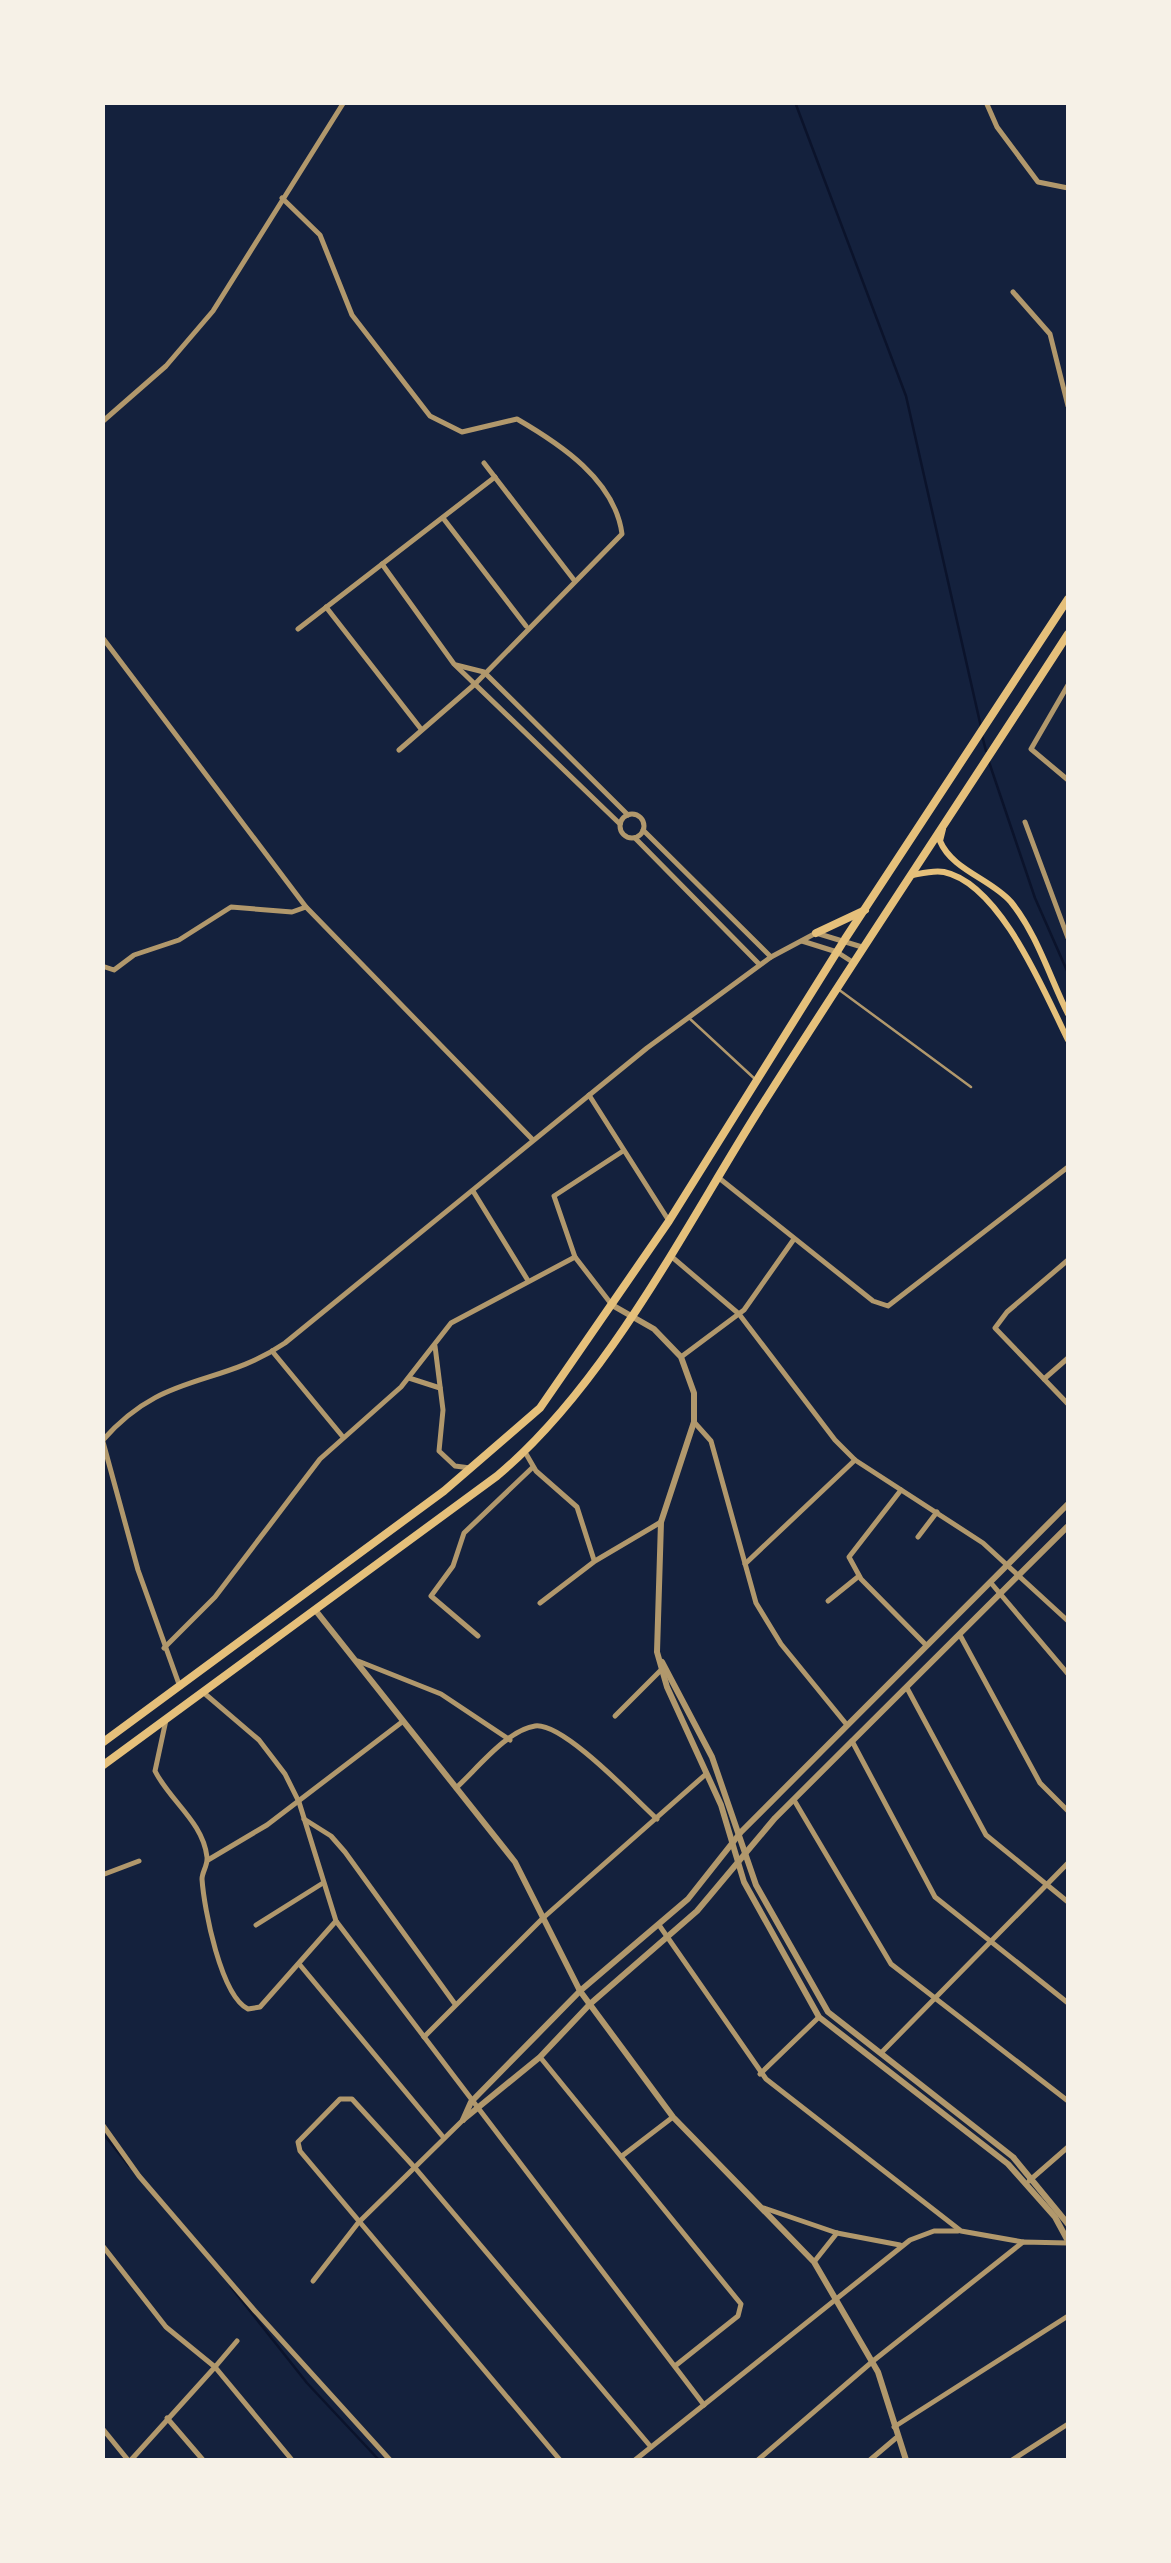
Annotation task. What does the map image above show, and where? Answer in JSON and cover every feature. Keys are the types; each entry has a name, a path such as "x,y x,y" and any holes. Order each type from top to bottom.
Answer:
{"main road":[{"path":"102,1743 473,1468 540,1408 669,1221 845,939 869,908 1068,599"},
{"path":"102,1766 316,1611 525,1452 579,1390 670,1255 996,744 1064,650 1068,634"},
{"path":"944,826 940,841 946,852 1001,892 1020,915 1068,1014"},
{"path":"913,875 935,872 954,876 1001,914 1068,1040"},
{"path":"816,932 869,908"}],"street":[{"path":"102,422 200,330 344,102"},
{"path":"986,102 1001,134 1038,182 1068,188"},
{"path":"282,198 320,235 352,314 430,416 462,432 509,420 525,424 594,474 618,516 622,534 526,626 475,684 399,750"},
{"path":"1012,292 1050,334 1068,406"},
{"path":"484,463 574,580"},
{"path":"298,630 495,477"},
{"path":"442,518 526,626"},
{"path":"382,564 454,664 620,824 624,836 635,838 760,965"},
{"path":"326,607 420,729"},
{"path":"102,638 306,907 532,1139"},
{"path":"454,664 484,672 628,814 642,819 643,830 771,957"},
{"path":"1068,685 1031,748 1068,780"},
{"path":"620,824 628,814"},
{"path":"1025,822 1068,938"},
{"path":"635,838 643,830"},
{"path":"102,966 114,970 134,955 179,940 231,907 292,912 306,907"},
{"path":"180,1687 124,1526 103,1440 124,1416 153,1395 272,1352 532,1139 771,957 816,932 864,948"},
{"path":"800,940 837,952 854,963"},
{"path":"588,1095 669,1221"},
{"path":"623,1151 554,1196 575,1257 612,1305 654,1329 681,1357 694,1393 694,1422 661,1522 656,1652 738,1865 752,1898 819,2018 1030,2180 1068,2242"},
{"path":"717,1176 873,1302 888,1306 1068,1167"},
{"path":"472,1192 528,1280"},
{"path":"681,1357 739,1314 794,1239"},
{"path":"670,1255 739,1314 835,1440 856,1460 1008,1564 1068,1621"},
{"path":"164,1648 203,1611 342,1437 409,1378 458,1317 575,1257"},
{"path":"1068,1260 996,1324 997,1334 1068,1404"},
{"path":"435,1346 440,1388 440,1452 455,1466 473,1468"},
{"path":"272,1352 342,1437"},
{"path":"1044,1380 1068,1358"},
{"path":"409,1378 440,1388"},
{"path":"694,1422 711,1442 744,1564 767,1623 848,1726"},
{"path":"525,1452 533,1468 577,1507 594,1562"},
{"path":"744,1564 856,1460"},
{"path":"478,1636 431,1596 453,1566 464,1533 533,1468"},
{"path":"902,1490 852,1552 851,1565 928,1647"},
{"path":"462,2120 471,2102 580,1991 696,1890 741,1832 1068,1504"},
{"path":"918,1537 937,1512"},
{"path":"540,1603 594,1562 661,1522"},
{"path":"312,2282 358,2223 462,2120 540,2057 590,2004 667,1939 794,1800 1068,1526"},
{"path":"828,1600 858,1576"},
{"path":"991,1584 1068,1674"},
{"path":"316,1611 515,1862 580,1991 674,2117 814,2262 873,2362 888,2395 893,2428 906,2460"},
{"path":"961,1637 1040,1783 1068,1811"},
{"path":"355,1660 451,1700 510,1740"},
{"path":"615,1716 662,1668"},
{"path":"662,1668 712,1757 741,1832 756,1885 824,2007 1030,2180 1068,2224"},
{"path":"907,1688 986,1835 1068,1902"},
{"path":"204,1693 258,1740 298,1802 336,1921 704,2405"},
{"path":"166,1720 155,1771 192,1821 208,1860"},
{"path":"336,1921 260,2007 242,2006 218,1954 202,1876 208,1860 298,1802 402,1722"},
{"path":"456,1788 510,1740 535,1726 552,1730 657,1819"},
{"path":"852,1741 935,1897 1068,2003"},
{"path":"424,2037 543,1918 706,1774"},
{"path":"794,1800 881,1952 1068,2102"},
{"path":"304,1819 332,1836 455,2004"},
{"path":"102,1876 139,1861"},
{"path":"880,2054 1068,1863"},
{"path":"256,1925 324,1883"},
{"path":"659,1925 760,2074 961,2231"},
{"path":"300,1965 444,2138"},
{"path":"760,2074 819,2018"},
{"path":"540,2057 742,2308 734,2320 675,2366"},
{"path":"560,2460 297,2147 324,2113 348,2098 416,2169 651,2447"},
{"path":"622,2156 674,2117"},
{"path":"102,2124 140,2176 255,2311 390,2460"},
{"path":"1030,2180 1068,2147"},
{"path":"764,2208 837,2232 902,2246"},
{"path":"636,2460 837,2297 902,2246 925,2233 961,2231 1023,2242 1068,2242"},
{"path":"814,2262 837,2232"},
{"path":"758,2460 1023,2242"},
{"path":"102,2245 166,2327 215,2368 292,2460"},
{"path":"893,2428 1068,2316"},
{"path":"102,2428 130,2460 236,2340"},
{"path":"166,2418 203,2460"},
{"path":"1012,2460 1068,2424"},
{"path":"870,2460 896,2438"}],"lane":[{"path":"837,988 971,1087"},
{"path":"688,1017 756,1080"}],"waterway":[{"path":"795,102 906,396 981,727"},
{"path":"982,735 986,751"},
{"path":"988,759 1035,898 1068,973"},
{"path":"102,2132 129,2166"},
{"path":"231,2287 307,2383 379,2460"}]}
